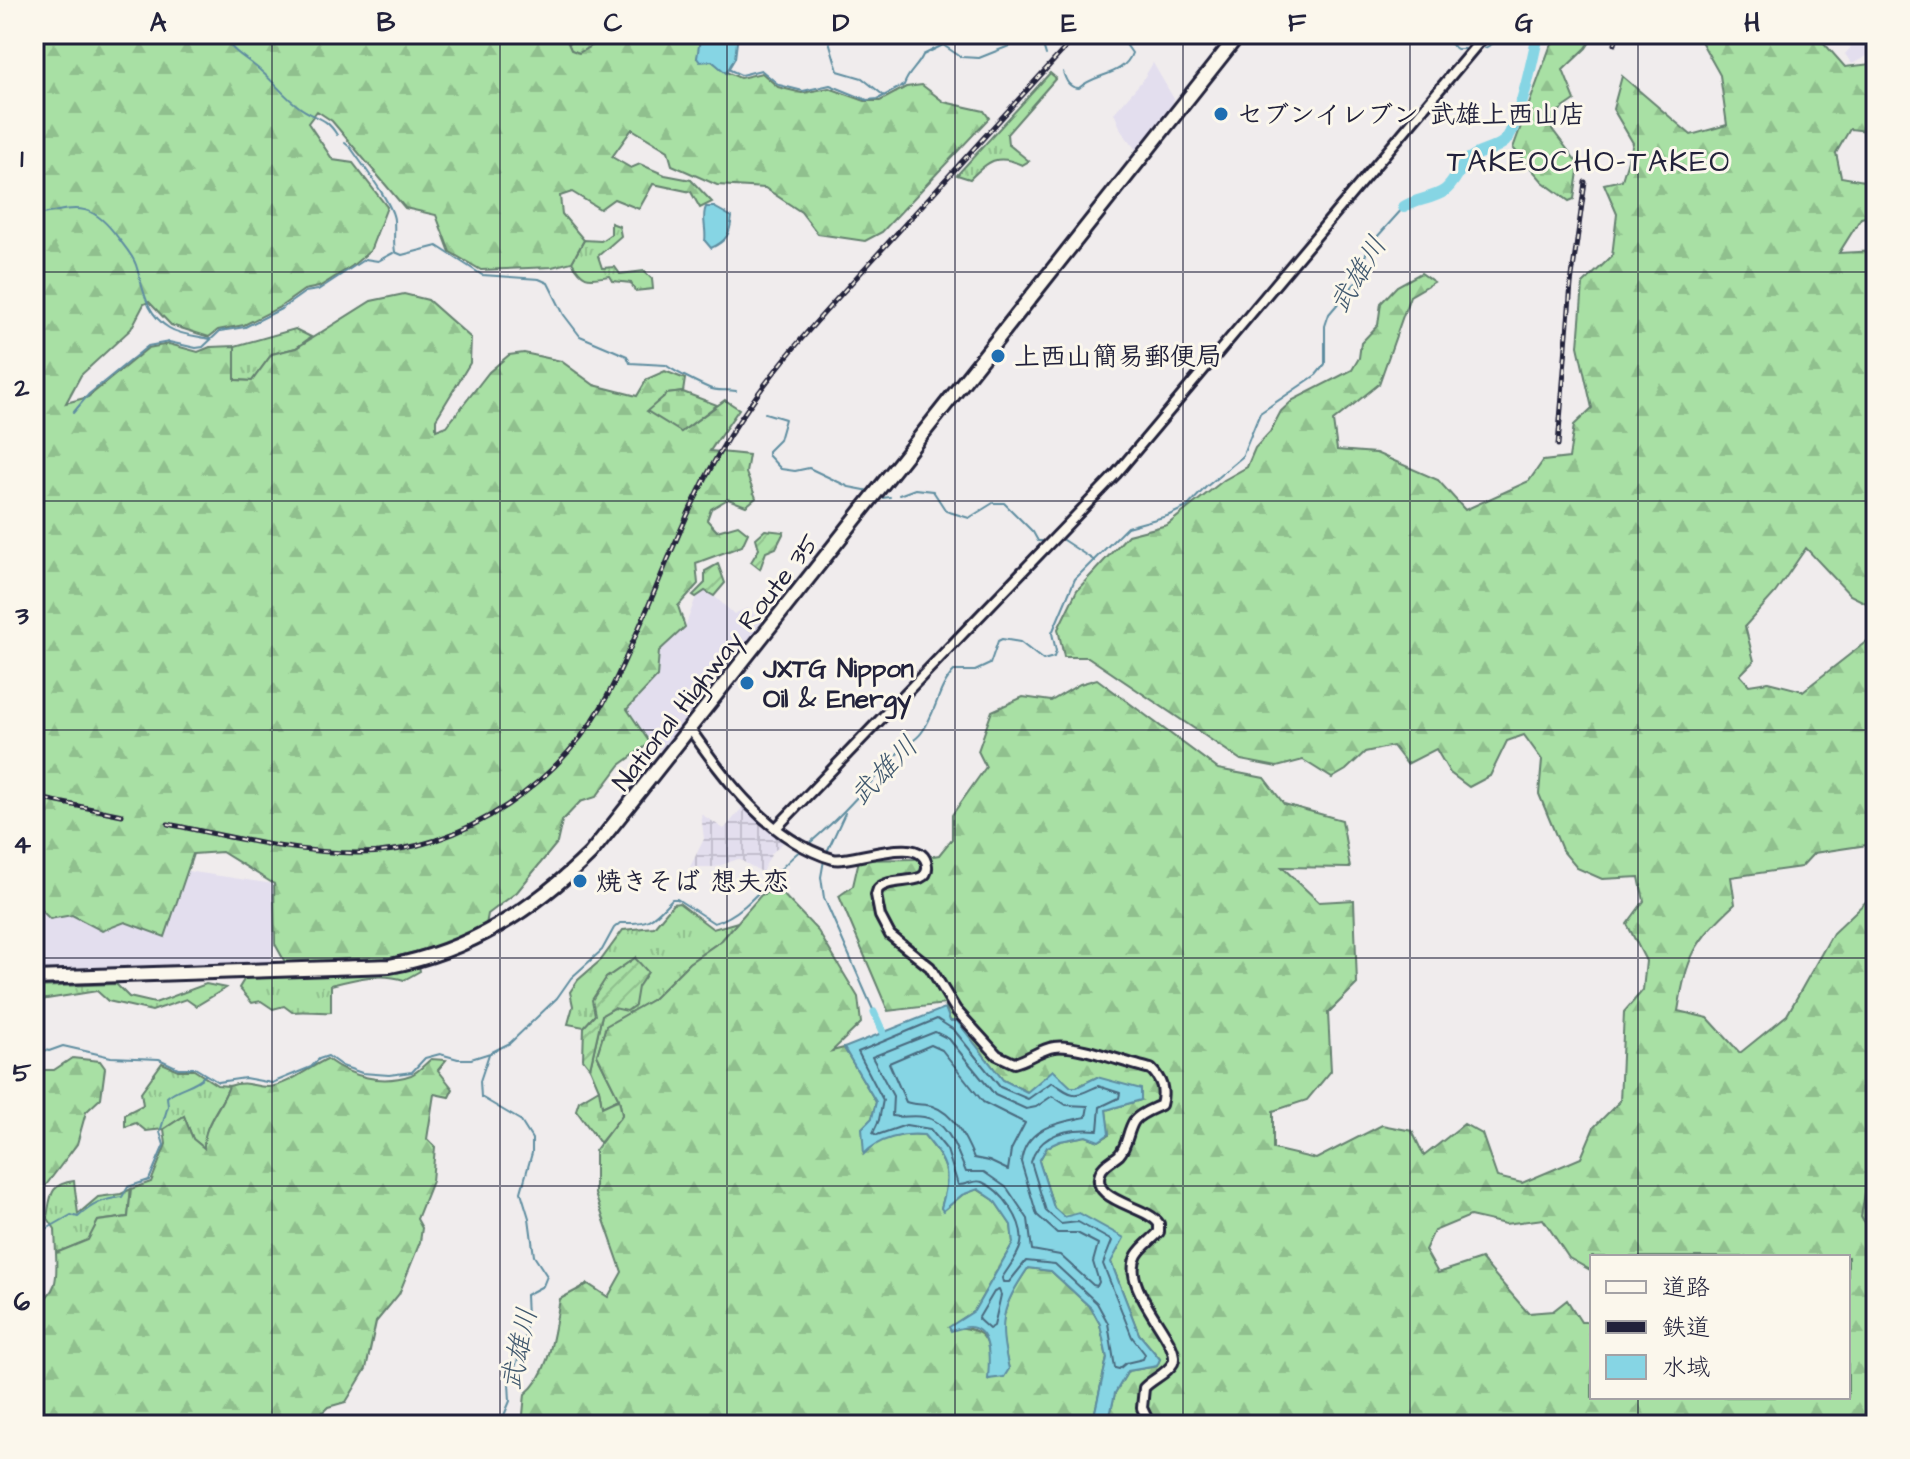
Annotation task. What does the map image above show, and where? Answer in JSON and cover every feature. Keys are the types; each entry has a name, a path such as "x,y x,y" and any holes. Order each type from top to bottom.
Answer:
{"highway":[{"name":"National Highway Route 35","path":"34,978 367,969 415,961 444,953 510,920 568,876 590,854 690,729 1239,34"}],"street":[{"path":"777,827 1116,474 1486,34"},
{"path":"690,729 741,797 794,840 842,861 867,852 911,850 924,856 928,863 922,878 890,881 878,889 876,895 880,916 890,935 930,967 956,1010 997,1055 1014,1063 1028,1060 1046,1049 1067,1047 1151,1069 1159,1077 1163,1086 1161,1105 1134,1122 1126,1144 1101,1171 1099,1182 1111,1199 1148,1213 1159,1224 1159,1232 1138,1252 1134,1262 1136,1280 1147,1307 1175,1350 1171,1367 1144,1388 1142,1408 1150,1425"}],"shaded area":[{"path":"1836,34 1876,34 1876,45 1867,56 1852,64 1845,54 1851,47"},
{"path":"1153,63 1174,99 1170,110 1137,151 1122,132 1114,113"},
{"path":"705,591 734,614 747,608 765,625 664,752 650,743 627,710 657,678 659,651 685,627 696,597"},
{"path":"744,806 785,841 772,853 762,872 738,859 716,867 690,867 704,839 701,814 724,829"},
{"path":"187,871 274,884 275,944 269,966 34,974 34,903 50,919 72,915 102,931 125,922 164,937"}],"green space":[{"path":"34,34 564,34 571,50 579,53 611,34 696,34 700,46 697,58 712,61 740,78 762,73 778,87 802,93 829,88 865,101 880,101 906,87 922,85 944,102 984,111 989,118 882,232 865,241 818,234 801,212 765,188 717,185 672,165 668,151 632,129 612,157 631,168 640,164 665,175 691,180 712,202 700,208 691,192 653,184 639,209 614,199 600,209 572,192 560,196 562,214 584,240 572,262 552,267 481,270 450,252 436,215 405,208 332,121 317,111 308,123 333,160 353,163 387,207 370,251 319,287 304,290 280,307 244,325 218,330 209,337 171,325 149,302 144,304 131,329 81,375 66,403 88,397 148,348 169,344 198,352 210,347 235,346 235,380 252,381 272,354 296,348 371,301 404,294 428,300 471,338 470,363 436,419 436,430 447,426 489,372 509,355 524,353 561,361 594,385 637,396 647,379 665,371 685,379 683,392 667,394 681,432 725,400 739,409 710,451 749,455 746,473 756,498 746,506 728,499 711,509 707,520 717,531 738,525 748,533 742,546 696,563 698,584 678,606 685,627 659,651 657,677 627,709 650,743 620,765 596,797 580,802 562,821 557,843 517,892 488,914 486,925 443,945 391,958 285,962 275,944 274,884 222,852 193,854 165,937 125,922 102,931 72,915 50,919 34,903"},
{"path":"564,34 611,34 579,53 571,50"},
{"path":"1560,34 1595,34 1586,48 1563,70 1575,100 1556,113 1552,129 1579,165 1574,199 1569,201 1543,182 1513,148 1550,47"},
{"path":"1697,34 1816,34 1845,67 1871,64 1876,70 1876,132 1850,129 1836,153 1841,177 1876,183 1876,215 1861,218 1839,253 1876,251 1876,608 1850,595 1806,548 1775,593 1745,626 1754,661 1740,675 1749,685 1768,682 1803,691 1876,634 1876,833 1867,845 1814,853 1801,867 1731,877 1735,904 1710,929 1694,951 1678,1011 1708,1018 1740,1053 1787,1015 1833,933 1876,892 1876,1153 1871,1155 1861,1217 1867,1228 1876,1231 1876,1425 1108,1425 1115,1393 1128,1371 1157,1366 1160,1359 1139,1334 1111,1262 1054,1208 1039,1161 1047,1147 1060,1141 1086,1136 1099,1141 1109,1135 1106,1110 1141,1100 1097,1077 1077,1087 1027,1092 1003,1080 957,1021 950,1021 945,1004 888,1011 839,896 853,886 859,860 914,859 939,855 952,839 952,815 986,767 978,751 992,711 1023,697 1051,701 1080,684 1097,679 1218,769 1264,778 1284,804 1342,820 1350,868 1282,867 1319,902 1354,900 1357,984 1328,1013 1331,1071 1307,1100 1273,1111 1273,1149 1316,1159 1382,1125 1412,1131 1424,1156 1464,1124 1482,1134 1497,1177 1522,1183 1581,1158 1594,1127 1620,1101 1624,1012 1643,990 1646,961 1627,924 1644,901 1639,877 1602,879 1577,868 1562,850 1539,794 1542,760 1524,735 1507,741 1490,776 1469,787 1450,773 1436,749 1407,764 1393,746 1365,752 1332,778 1303,760 1277,767 1241,760 1088,657 1064,657 1058,629 1077,590 1128,535 1167,525 1224,480 1247,467 1255,448 1270,432 1281,411 1293,400 1352,370 1359,358 1361,343 1378,325 1381,303 1397,286 1421,273 1434,282 1410,296 1379,384 1333,421 1337,450 1376,453 1438,480 1465,510 1529,481 1543,461 1569,458 1574,425 1592,408 1578,346 1583,284 1612,256 1617,214 1604,184 1622,180 1633,143 1613,109 1622,76 1691,135 1727,125 1720,75"},
{"path":"1050,73 1056,78 1007,134 1008,144 1029,161 1022,165 999,159 988,163 970,179 957,175"},
{"path":"611,223 619,226 621,236 598,256 602,268 615,267 620,274 644,271 652,279 653,289 635,291 631,283 613,281 610,276 587,278 572,262 584,240 601,241 611,234"},
{"path":"295,329 311,337 296,348 272,354 252,381 235,380 235,346"},
{"path":"683,392 717,405 681,432 647,411 667,394"},
{"path":"765,530 784,532 776,548 766,552 760,569 751,562 759,549 756,538"},
{"path":"718,564 725,583 714,596 705,591 696,597 693,595 705,583 705,571"},
{"path":"778,889 818,931 858,997 861,1023 832,1051 844,1048 876,1102 864,1153 892,1137 924,1135 946,1169 941,1208 944,1210 962,1195 977,1189 994,1200 1011,1225 1013,1243 974,1311 950,1327 981,1334 988,1347 989,1379 1009,1369 1003,1339 1007,1305 1028,1268 1051,1271 1091,1308 1100,1324 1107,1358 1092,1425 522,1425 525,1394 541,1375 546,1363 560,1299 588,1284 608,1297 622,1272 595,1194 595,1151 622,1114 619,1099 597,1055 606,1026 653,999 689,963 722,940 761,895"},
{"path":"679,903 713,929 738,922 722,940 689,963 653,999 606,1027 597,1055 619,1099 602,1107 599,1089 590,1068 602,1015 614,1008 635,958 606,978 595,1015 584,1027 568,1024 573,1006 570,992 578,980 601,960 623,930 654,927 673,904"},
{"path":"635,958 648,972 638,987 635,1005 627,1011 614,1008 602,1015 590,1068 583,1059 584,1027 595,1015 592,1000 606,978"},
{"path":"419,966 420,971 404,980 377,976 331,985 331,1012 292,1012 284,1006 273,1009 261,1001 252,1003 239,988 245,978 384,973"},
{"path":"116,984 129,997 155,1003 206,984 226,988 196,1006 186,999 152,1011 108,1001 97,991 34,1001 34,987"},
{"path":"72,1058 100,1061 105,1068 101,1098 86,1112 77,1144 43,1189 41,1214 34,1220 34,1070 54,1070"},
{"path":"327,1059 356,1075 378,1079 411,1075 431,1059 446,1060 438,1070 453,1089 449,1097 434,1094 427,1139 435,1147 432,1181 417,1219 422,1228 420,1242 399,1294 376,1322 366,1369 346,1402 328,1407 309,1425 34,1425 34,1305 48,1295 55,1284 56,1253 88,1240 98,1221 128,1217 131,1189 151,1182 166,1144 164,1129 184,1116 193,1139 204,1148 209,1124 229,1086 275,1086"},
{"path":"162,1063 178,1070 194,1070 217,1085 229,1086 209,1124 205,1149 193,1139 184,1116 164,1129 146,1131 136,1123 125,1127 125,1114 143,1105 141,1092"},
{"path":"599,1089 602,1107 619,1099 622,1115 600,1143 576,1110 579,1101"},
{"path":"1876,1153 1876,1231 1867,1228 1861,1217 1871,1155"},
{"path":"74,1181 78,1214 98,1197 121,1194 131,1189 128,1217 98,1221 89,1240 56,1253 55,1229 47,1217 51,1197 60,1185"}],"water":[{"path":"696,34 738,34 735,58 726,73 712,61 700,62 697,58 700,39"},
{"path":"706,207 714,207 732,217 727,236 711,248 705,241"},
{"path":"945,1008 950,1021 957,1021 1003,1080 1027,1092 1053,1070 1071,1087 1097,1077 1141,1089 1141,1100 1106,1110 1109,1134 1099,1141 1086,1136 1060,1141 1047,1147 1039,1161 1054,1208 1064,1217 1079,1213 1124,1238 1111,1262 1139,1334 1160,1359 1157,1366 1128,1371 1115,1393 1108,1425 1092,1425 1107,1358 1100,1324 1091,1308 1051,1271 1028,1268 1007,1305 1003,1327 1009,1369 1004,1377 988,1379 988,1348 983,1334 968,1327 951,1331 949,1327 974,1311 1013,1243 1011,1225 994,1200 978,1189 962,1195 943,1211 946,1169 924,1135 892,1138 864,1154 862,1128 872,1118 876,1102 844,1048"}],"waterway":[{"path":"222,34 236,51 293,102 324,120 337,135"},
{"path":"827,34 838,71 862,78 883,95"},
{"path":"1063,72 1068,83 1079,88 1123,66 1132,53 1125,43 1129,34"},
{"path":"1436,34 1457,49 1464,49"},
{"path":"1485,48 1500,34"},
{"name":"武雄川","path":"1404,207 1444,191 1471,157 1505,141 1520,107 1538,34"},
{"path":"728,69 741,75 761,70 779,85 803,91 830,85 867,100 878,99 904,85 923,55 943,45 961,57 979,58 1029,38 1035,39"},
{"path":"1043,45 1046,55"},
{"path":"345,143 388,204 394,220 395,252 402,255 437,246 482,275 539,279 548,283 564,315 580,336 627,356 630,363 666,365 709,388 736,391"},
{"name":"武雄川","path":"806,846 902,749 920,735 954,671 975,671 990,664 998,641 1002,639 1020,642 1043,660 1054,657 1056,651 1052,633 1075,579 1127,527 1187,507 1242,457 1260,413 1316,375 1325,364 1325,326 1329,314 1358,280 1368,247 1404,207"},
{"path":"34,216 72,209 91,212 100,218 133,258 146,300 161,322 183,334 210,339"},
{"path":"73,413 89,394 148,346 169,342 203,347 220,331 245,327 281,309 305,292 318,290 365,259 378,261 393,253"},
{"path":"765,413 785,419 779,440 768,451 781,469 795,471 809,468 849,487 870,491"},
{"path":"899,495 915,489 933,491 946,511 969,518 993,503 1004,503 1038,541 1042,541"},
{"path":"882,498 890,497"},
{"path":"1063,540 1095,561"},
{"path":"826,854 845,813"},
{"path":"34,1047 49,1051 63,1046 111,1057 159,1059 178,1068 195,1068 218,1082 245,1078 272,1083 311,1067 328,1056 342,1066 362,1073 389,1075 412,1072 425,1058 440,1054 471,1059 510,1043 602,950 620,923 650,919 672,899 677,899 714,923 727,918 750,901 801,850"},
{"path":"824,860 821,877 824,898 874,1012"},
{"path":"874,1012 883,1032"},
{"name":"武雄川","path":"489,1054 480,1081 481,1097 520,1120 532,1139 532,1153 521,1192 529,1218 534,1256 547,1276 543,1286 526,1295 524,1343 509,1383 510,1401 500,1425"},
{"path":"34,1236 71,1215 78,1217 98,1203 122,1197 128,1187 149,1180 164,1145 160,1132 168,1106 167,1097 205,1075"}],"railway":[{"path":"168,824 310,850 358,853 397,850 436,840 473,825 508,805 540,780 568,752 592,721 612,687 703,482 757,395 829,308 1078,34"},
{"path":"1615,44 1617,34"},
{"path":"1558,445 1571,284 1585,182"},
{"path":"34,797 122,815"}],"place":[{"name":"セブンイレブン 武雄上西山店","path":"1221,114"},
{"name":"上西山簡易郵便局","path":"998,356"},
{"name":"JXTG Nippon Oil & Energy","path":"747,683"},
{"name":"焼きそば 想夫恋","path":"580,881"}],"district":[{"name":"TAKEOCHO-TAKEO","path":"1589,161"}]}
